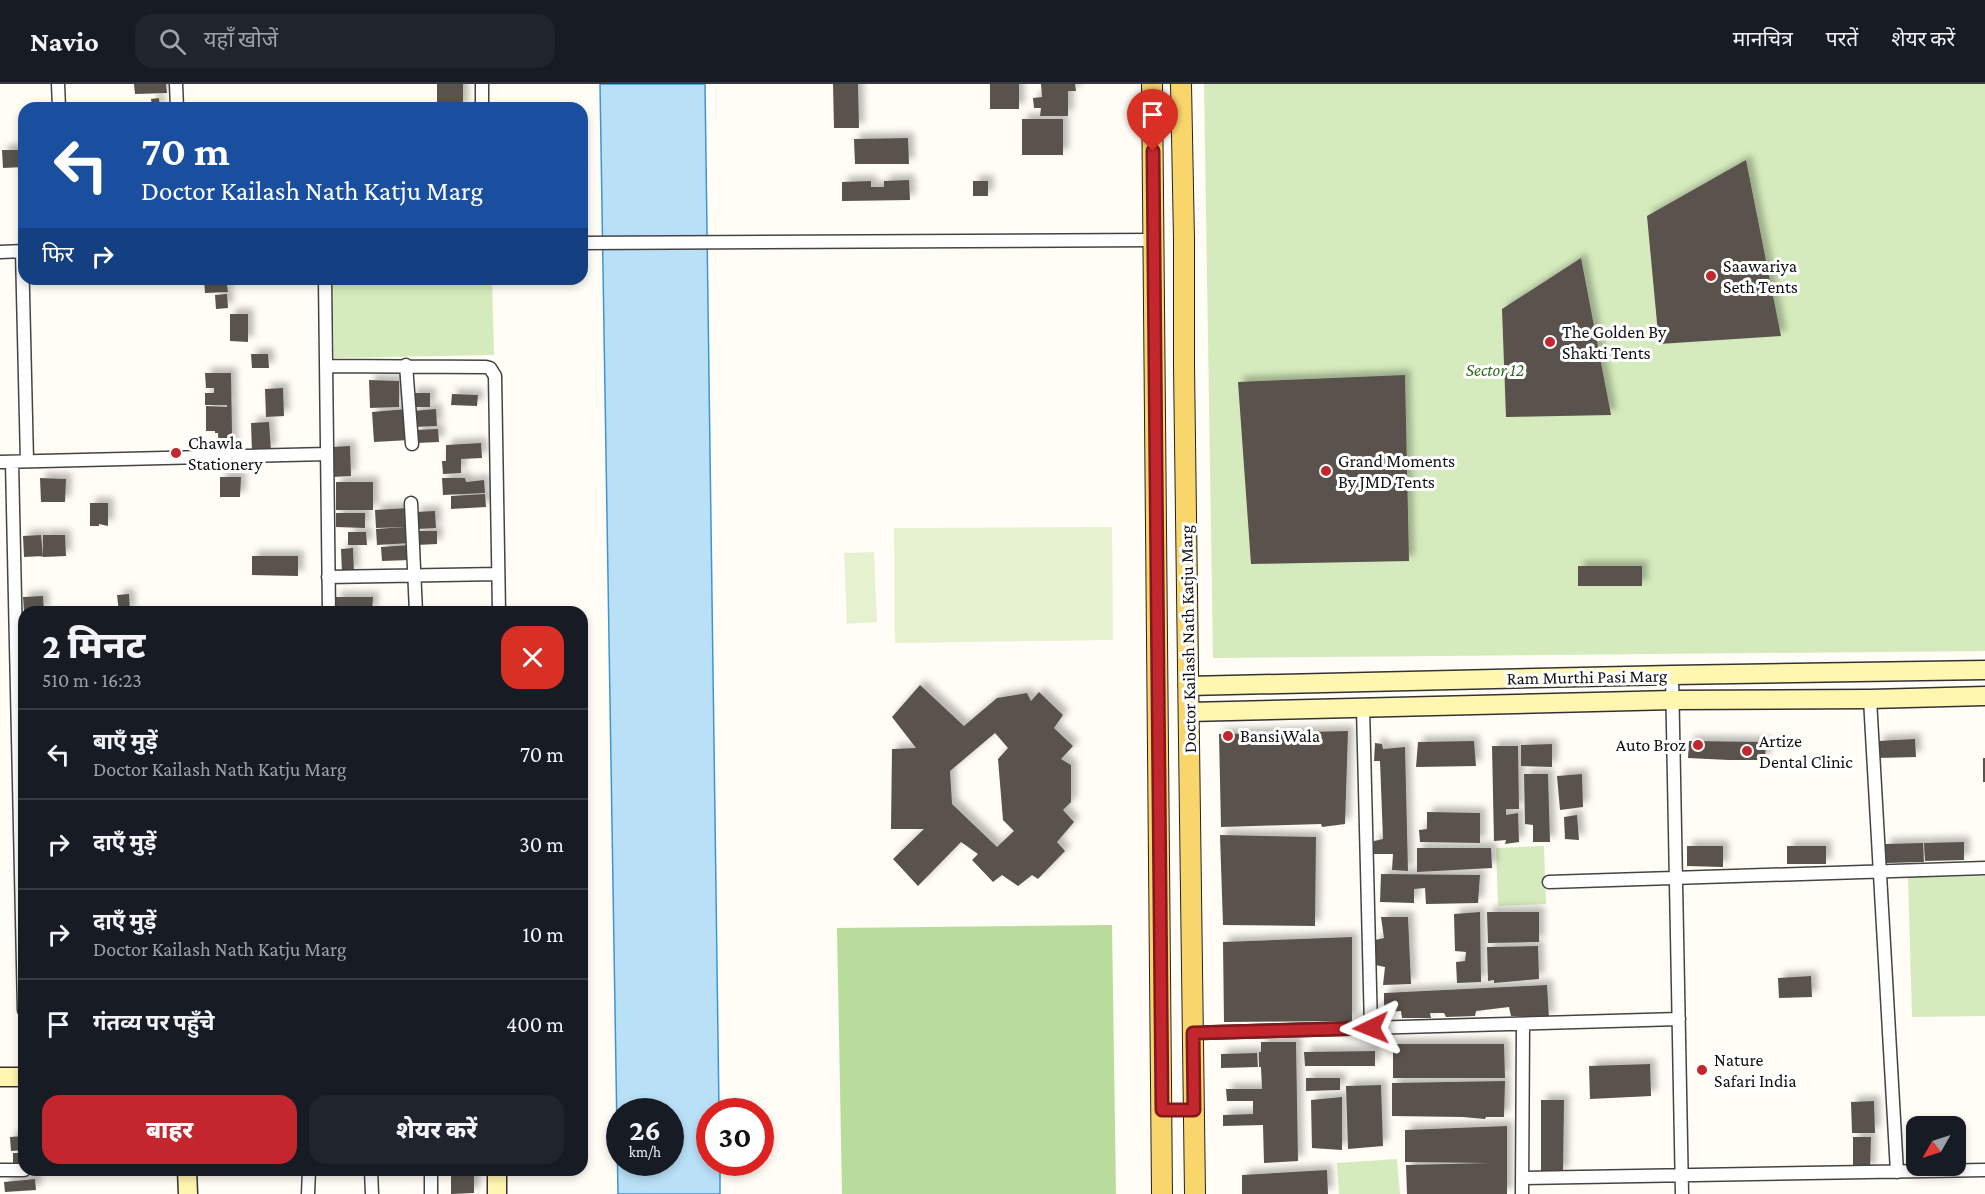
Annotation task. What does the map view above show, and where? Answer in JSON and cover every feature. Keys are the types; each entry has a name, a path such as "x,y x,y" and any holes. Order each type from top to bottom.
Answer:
{"main road":[{"name":"Doctor Kailash Nath Katju Marg","path":"1152,84 1162,1194"},
{"name":"Doctor Kailash Nath Katju Marg","path":"1181,84 1195,1194"},
{"path":"1155,427 1185,427"},
{"path":"1162,1110 1194,1110"}],"street":[{"path":"58,84 59,102"},
{"path":"176,84 177,102"},
{"path":"482,84 482,102"},
{"path":"588,243 1155,240"},
{"path":"0,252 18,251"},
{"path":"24,285 27,461"},
{"path":"325,285 329,606"},
{"path":"326,366 406,365 490,368 495,376 499,606"},
{"path":"406,365 412,444"},
{"path":"18,689 6,462 327,454"},
{"path":"411,503 416,606"},
{"path":"328,577 498,574"},
{"name":"Ram Murthi Pasi Marg","path":"1188,686 1985,670"},
{"path":"1672,675 1682,1194"},
{"name":"Ram Murthi Pasi Marg","path":"1189,712 1673,700 1985,696"},
{"path":"1870,699 1897,1172"},
{"path":"1363,708 1371,1028"},
{"path":"1549,882 1985,868"},
{"path":"1193,1033 1679,1019"},
{"path":"1522,1194 1523,1024"},
{"path":"0,1077 18,1077"},
{"path":"0,1170 18,1170"},
{"path":"1522,1178 1985,1170"},
{"path":"187,1176 188,1194"},
{"path":"308,1194 309,1176"},
{"path":"371,1176 372,1194"},
{"path":"430,1176 431,1194"},
{"path":"497,1176 497,1194"}],"green space":[{"name":"Sector 12","path":"1204,84 1985,84 1985,651 1213,658"},
{"path":"332,285 492,285 494,355 334,358"},
{"path":"1112,527 1113,640 895,643 894,528"},
{"path":"874,552 877,622 847,624 844,553"},
{"path":"1544,846 1546,904 1498,906 1496,848"},
{"path":"1985,876 1985,1016 1912,1017 1908,877"},
{"path":"1112,925 1116,1194 842,1194 837,928"},
{"path":"1397,1159 1400,1194 1339,1194 1337,1163"}],"water":[{"path":"600,84 705,84 719,1098 696,1098 696,1176 720,1176 720,1194 618,1194 618,1176 684,1176 684,1098 616,1098"}],"building":[{"path":"134,84 166,84 167,93 135,94"},
{"path":"437,84 463,84 463,102 437,102"},
{"path":"833,84 858,84 859,128 834,128"},
{"path":"990,84 1019,84 1019,109 990,109"},
{"path":"1041,84 1075,84 1076,91 1068,91 1068,116 1040,116 1041,108 1034,108 1033,98 1042,97"},
{"path":"159,98 159,102 151,102 151,99"},
{"path":"1022,119 1063,119 1063,155 1022,155"},
{"path":"908,138 909,164 855,164 854,139"},
{"path":"2,150 18,150 18,167 3,168"},
{"name":"Saawariya Seth Tents","path":"1746,160 1781,336 1659,344 1647,216"},
{"path":"909,180 910,200 842,201 842,182 871,181 871,187 884,187 884,181"},
{"path":"973,181 988,181 988,196 973,196"},
{"name":"The Golden By Shakti Tents","path":"1581,258 1611,415 1506,417 1502,309"},
{"path":"204,285 227,285 228,292 205,293"},
{"path":"227,294 228,308 216,309 215,295"},
{"path":"230,314 248,314 248,342 230,341"},
{"path":"251,354 268,354 269,368 252,368"},
{"path":"205,373 231,373 233,453 219,453 218,433 206,431 206,406 227,407 227,405 205,405 205,393 214,393 214,388 206,388"},
{"name":"Grand Moments By JMD Tents","path":"1405,375 1409,561 1251,564 1238,382"},
{"path":"369,380 399,381 399,407 370,408"},
{"path":"283,388 284,416 266,417 265,389"},
{"path":"411,393 430,393 430,407 411,407"},
{"path":"452,394 478,395 477,406 451,405"},
{"path":"407,409 409,440 374,442 372,412"},
{"path":"436,409 437,426 413,427 412,411"},
{"path":"269,422 271,451 252,452 251,423"},
{"path":"438,429 439,442 416,443 415,430"},
{"path":"481,443 482,458 461,459 461,473 443,474 442,461 446,461 446,445"},
{"path":"350,446 351,476 332,477 331,447"},
{"path":"220,477 241,477 240,497 220,497"},
{"path":"40,478 66,479 65,502 41,502"},
{"path":"442,478 465,478 466,482 484,480 485,493 443,495"},
{"path":"336,482 373,482 373,510 336,510"},
{"path":"485,494 486,507 451,509 451,496"},
{"path":"90,503 108,503 108,526 99,524 99,526 90,526"},
{"path":"408,508 411,543 377,545 376,529 405,527 376,528 375,510"},
{"path":"435,511 436,528 416,529 415,512"},
{"path":"336,513 365,513 365,528 336,527"},
{"path":"415,531 437,531 437,544 416,545"},
{"path":"348,532 366,532 367,545 348,545"},
{"path":"41,535 43,556 24,557 23,536"},
{"path":"43,535 65,535 66,556 43,557"},
{"path":"410,545 410,560 382,561 381,547"},
{"path":"353,548 354,573 342,573 341,549"},
{"path":"252,556 298,556 298,576 252,575"},
{"path":"1578,566 1642,566 1642,586 1578,586"},
{"path":"129,594 130,606 118,606 117,595"},
{"path":"43,596 44,606 24,606 23,597"},
{"path":"335,597 373,597 372,606 336,606"},
{"path":"920,685 964,726 997,698 1027,693 1031,701 1039,692 1063,715 1054,728 1073,746 1061,759 1071,765 1071,802 1063,810 1074,822 1057,842 1065,851 1038,879 1032,875 1018,886 1002,875 993,882 972,860 978,854 961,842 918,886 893,859 924,829 891,829 892,749 916,748 892,717","holes":["995,733 1008,748 998,759 1003,820 1014,831 997,847 952,804 950,771"]},
{"path":"1348,731 1345,824 1322,827 1321,824 1221,827 1219,734"},
{"path":"1915,739 1916,757 1879,758 1878,741"},
{"path":"1474,741 1476,766 1416,767 1418,742"},
{"path":"1689,741 1766,742 1765,760 1688,758"},
{"path":"1375,743 1382,744 1383,749 1405,747 1408,871 1392,870 1393,854 1373,854 1374,841 1383,839 1380,761 1374,761"},
{"path":"1552,744 1552,767 1521,766 1521,745"},
{"path":"1492,746 1518,746 1519,809 1506,809 1506,815 1518,813 1519,842 1505,844 1506,840 1494,841"},
{"path":"1983,758 1985,758 1985,782 1983,782"},
{"path":"1524,774 1548,774 1550,842 1533,842 1533,825 1525,824"},
{"path":"1582,774 1583,807 1560,810 1557,776"},
{"path":"1427,812 1480,813 1480,843 1420,842 1419,830 1427,829"},
{"path":"1577,815 1579,840 1565,839 1564,817"},
{"path":"1220,835 1316,837 1315,926 1223,925"},
{"path":"1964,842 1964,860 1925,861 1924,843"},
{"path":"1923,843 1924,862 1886,863 1885,844"},
{"path":"1687,846 1723,846 1723,867 1687,866"},
{"path":"1787,846 1826,846 1826,864 1787,864"},
{"path":"1417,848 1491,848 1492,868 1417,872"},
{"path":"1381,874 1480,875 1478,903 1426,904 1425,888 1414,889 1414,903 1380,902"},
{"path":"1480,912 1481,982 1457,983 1456,962 1465,961 1466,952 1455,951 1454,914"},
{"path":"1487,912 1539,912 1539,942 1488,943"},
{"path":"1381,917 1408,917 1411,984 1383,985 1385,967 1375,965 1375,940 1384,938"},
{"path":"1352,937 1352,1021 1224,1022 1223,942"},
{"path":"1538,946 1539,979 1494,983 1494,980 1488,981 1487,947"},
{"path":"1811,976 1812,997 1779,998 1778,978"},
{"path":"1547,985 1549,1018 1511,1016 1509,1007 1476,1011 1475,1016 1446,1017 1444,1013 1430,1013 1431,1018 1402,1018 1401,1011 1384,1012 1384,993"},
{"path":"1261,1042 1296,1042 1298,1161 1264,1163 1263,1125 1223,1126 1223,1115 1253,1114 1253,1101 1227,1101 1226,1089 1262,1089 1261,1067 1259,1067"},
{"path":"1393,1044 1504,1044 1505,1078 1393,1078"},
{"path":"1375,1051 1375,1066 1305,1066 1304,1052"},
{"path":"1257,1053 1258,1067 1221,1068 1221,1054"},
{"path":"1650,1064 1651,1096 1590,1099 1589,1066"},
{"path":"1306,1078 1340,1078 1340,1090 1306,1091"},
{"path":"1505,1081 1504,1117 1486,1117 1485,1119 1392,1116 1392,1083"},
{"path":"1381,1085 1383,1146 1348,1149 1346,1086"},
{"path":"1342,1097 1342,1150 1312,1148 1311,1100"},
{"path":"1541,1100 1564,1100 1563,1173 1541,1174"},
{"path":"1874,1101 1875,1133 1852,1133 1851,1102"},
{"path":"1507,1126 1507,1194 1407,1194 1406,1165 1489,1163 1405,1162 1405,1130"},
{"path":"18,1136 18,1150 11,1151 10,1137"},
{"path":"1853,1137 1871,1137 1870,1170 1853,1170"},
{"path":"13,1153 18,1153 18,1166 13,1166"},
{"path":"1327,1170 1328,1194 1242,1194 1242,1175"},
{"path":"451,1176 474,1176 474,1193 451,1194"},
{"path":"35,1179 36,1190 5,1192 4,1182"}],"place":[{"name":"Saawariya Seth Tents","path":"1711,276"},
{"name":"The Golden By Shakti Tents","path":"1550,342"},
{"name":"Chawla Stationery","path":"176,453"},
{"name":"Grand Moments By JMD Tents","path":"1326,471"},
{"name":"Bansi Wala","path":"1228,736"},
{"name":"Auto Broz","path":"1698,745"},
{"name":"Artize Dental Clinic","path":"1747,751"},
{"name":"Nature Safari India","path":"1702,1070"}],"route":[{"path":"1153,151 1162,1110 1194,1110 1193,1033 1371,1028"}]}
